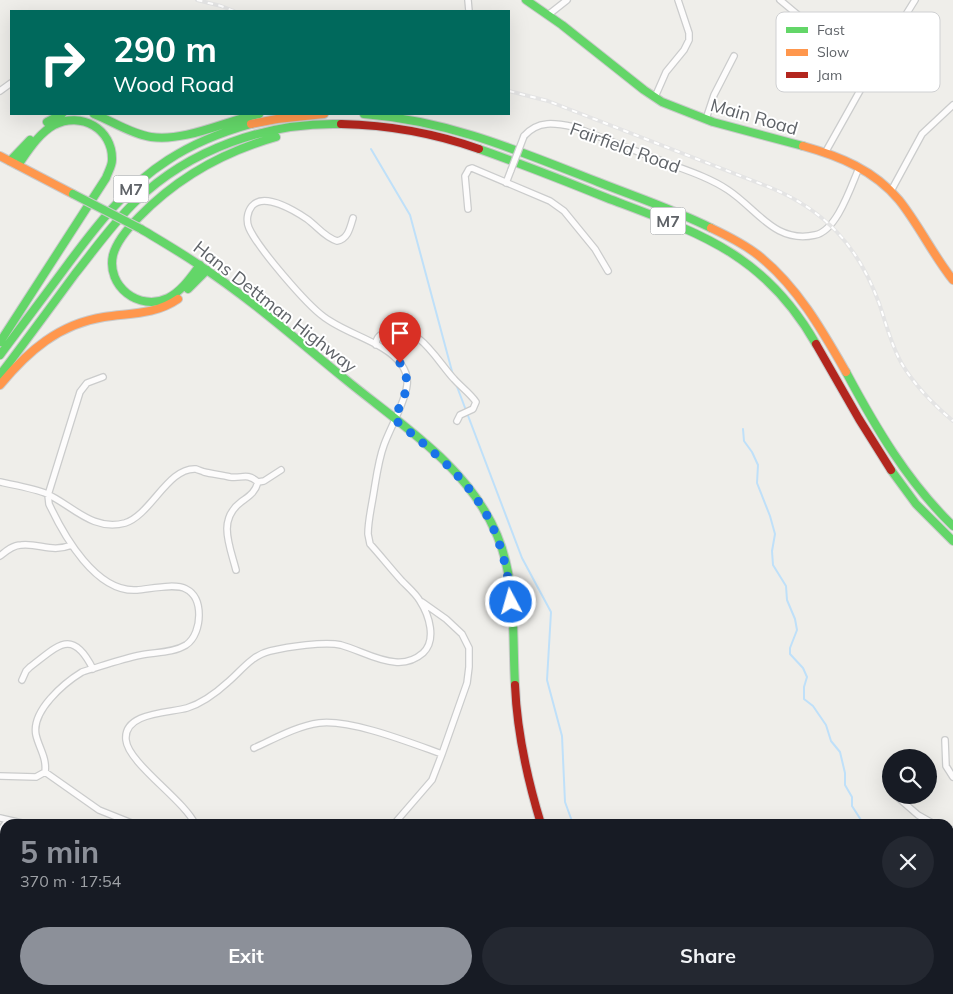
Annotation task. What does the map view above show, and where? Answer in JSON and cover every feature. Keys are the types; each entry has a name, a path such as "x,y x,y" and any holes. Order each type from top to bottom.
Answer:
{"main road":[{"name":"Main Road","path":"526,0 655,97 683,111 706,119 825,153 876,178 891,191 902,205 934,256 953,280"},
{"path":"14,163 43,125 60,115"},
{"path":"96,115 131,131 153,137 179,136 255,115"},
{"name":"M7","path":"0,355 97,226 116,203 148,174 186,149 227,131 277,118 312,115"},
{"name":"M7","path":"384,115 426,122 484,139 690,218 726,234 745,246 775,271 814,318 903,471 918,490 953,526"},
{"path":"0,342 106,178 112,160 108,141 96,126 81,120 71,120 62,122 47,130 14,163"},
{"path":"203,268 169,297 158,302 147,302 136,300 124,292 114,278 112,264 116,247 126,231 153,202 195,170 233,150 258,141 336,124"},
{"name":"M7","path":"0,375 112,226 145,192 177,168 209,151 246,137 286,128 336,124 360,124 399,128 456,141 693,231 743,258 768,279 790,304 814,339 885,464 901,487 923,512 953,541"},
{"name":"Hans Dettman Highway","path":"0,156 141,229 203,268 242,296 394,419 446,462 464,481 482,505 499,539 506,561 510,583 518,719 530,785 540,819"},
{"path":"0,384 30,351 49,336 82,321 150,312 162,308 179,298 203,268"}],"street":[{"path":"548,15 567,0"},
{"path":"655,97 666,72 684,50 689,40 689,33 678,0"},
{"path":"780,0 794,12"},
{"path":"908,12 915,0"},
{"path":"706,119 712,100 734,56"},
{"path":"825,153 860,92"},
{"path":"891,191 922,134 953,105"},
{"name":"Fairfield Road","path":"506,183 524,136 532,128 552,123 582,130 716,183 743,201 780,232 796,236 815,235 831,225 844,202 859,168"},
{"path":"468,208 465,176 468,169 477,169 550,201 564,211 595,249 608,270"},
{"path":"353,218 350,229 344,238 337,241 328,237 306,219 270,201 256,203 248,214 249,227 257,242 306,301 330,322 376,345 395,358 407,376 406,391 379,462 368,528 368,539 420,601 457,629 467,641 469,667 467,683 442,754 429,784 398,819"},
{"path":"376,345 378,337 390,331 399,331 412,335 433,352 454,380 476,402 473,409 460,415 457,421"},
{"path":"45,772 46,762 35,727 39,714 57,692 82,672 133,657 174,650 187,644 196,631 199,607 197,600 191,592 180,587 123,590 117,587 87,566 72,545 51,508 48,495 80,392 87,383 103,377"},
{"path":"0,482 48,495 80,516 112,525 134,519 147,508 165,486 180,474 197,469 203,472 233,473 238,476 247,476 258,482 264,481 281,470"},
{"path":"236,570 226,529 227,518 231,511 256,489 258,482"},
{"path":"0,556 14,546 20,545 61,549 72,545"},
{"path":"191,819 127,746 126,734 131,725 144,717 197,704 215,694 250,661 262,653 270,651 334,644 390,661 406,662 412,660 425,651 430,642 431,634 428,620 420,601"},
{"path":"22,680 30,667 63,644 73,645 81,649 92,669"},
{"path":"254,748 300,728 324,722 364,729 442,754"},
{"path":"945,740 946,766 953,777"},
{"path":"0,776 36,777 45,772"},
{"path":"45,772 99,810 122,819"},
{"path":"905,804 925,819"}],"waterway":[{"path":"371,149 410,215 453,375"},
{"path":"456,384 522,558 551,612 547,680 562,736 565,802 571,819"},
{"path":"743,429 744,441 758,465 757,483 775,534 772,551 773,565 786,586 787,600 795,619 797,630 790,648 790,654 803,668 807,677 804,687 804,699 813,706 826,725 831,741 840,752 845,773 845,785 852,797 852,806 860,819"}],"railway":[{"path":"197,0 231,10"},
{"path":"510,91 548,101 769,187 807,207 837,232 850,247 871,283 902,364 925,394 953,421"}],"traffic: fast":[{"path":"526,0 562,25 662,102 713,122 803,146"},
{"path":"47,122 60,115"},
{"path":"96,115 136,133 164,138 191,134 255,115"},
{"path":"372,115 426,123 484,139 684,215 711,228"},
{"path":"0,342 106,178 112,162 111,149 107,139 94,126 75,120 64,121 43,133 18,165"},
{"path":"0,355 90,235 139,182 153,170 188,148 219,134 251,124"},
{"path":"0,375 112,227 136,201 157,183 205,153 231,142 285,128 341,124"},
{"path":"200,265 178,292 168,298 146,302 136,299 120,286 112,266 115,249 124,234 139,217 169,190 220,158 276,137"},
{"path":"10,161 30,140"},
{"path":"479,149 671,223 726,250 751,267 774,288 796,313 816,344"},
{"path":"73,194 141,229"},
{"path":"141,229 192,260 255,306 410,430 451,467 469,488 484,510 497,535 508,571 511,590 515,685"},
{"path":"188,289 207,270"},
{"path":"846,372 869,413 907,472 936,509 953,526"},
{"path":"891,470 916,504 953,541"}],"traffic: slow":[{"path":"251,124 315,115"},
{"path":"803,146 830,154 879,180 899,200 953,280"},
{"path":"0,156 73,194"},
{"path":"711,228 753,251 785,280 808,309 846,372"},
{"path":"0,385 33,350 73,326 104,317 151,311 178,299"}],"traffic: jam":[{"path":"341,124 411,131 445,138 479,149"},
{"path":"816,344 891,470"},
{"path":"515,685 524,755 540,819"}],"route":[{"path":"400,363 407,376 407,383 406,391 394,419 446,462 464,481 482,505 494,528 506,561 511,602"}]}
